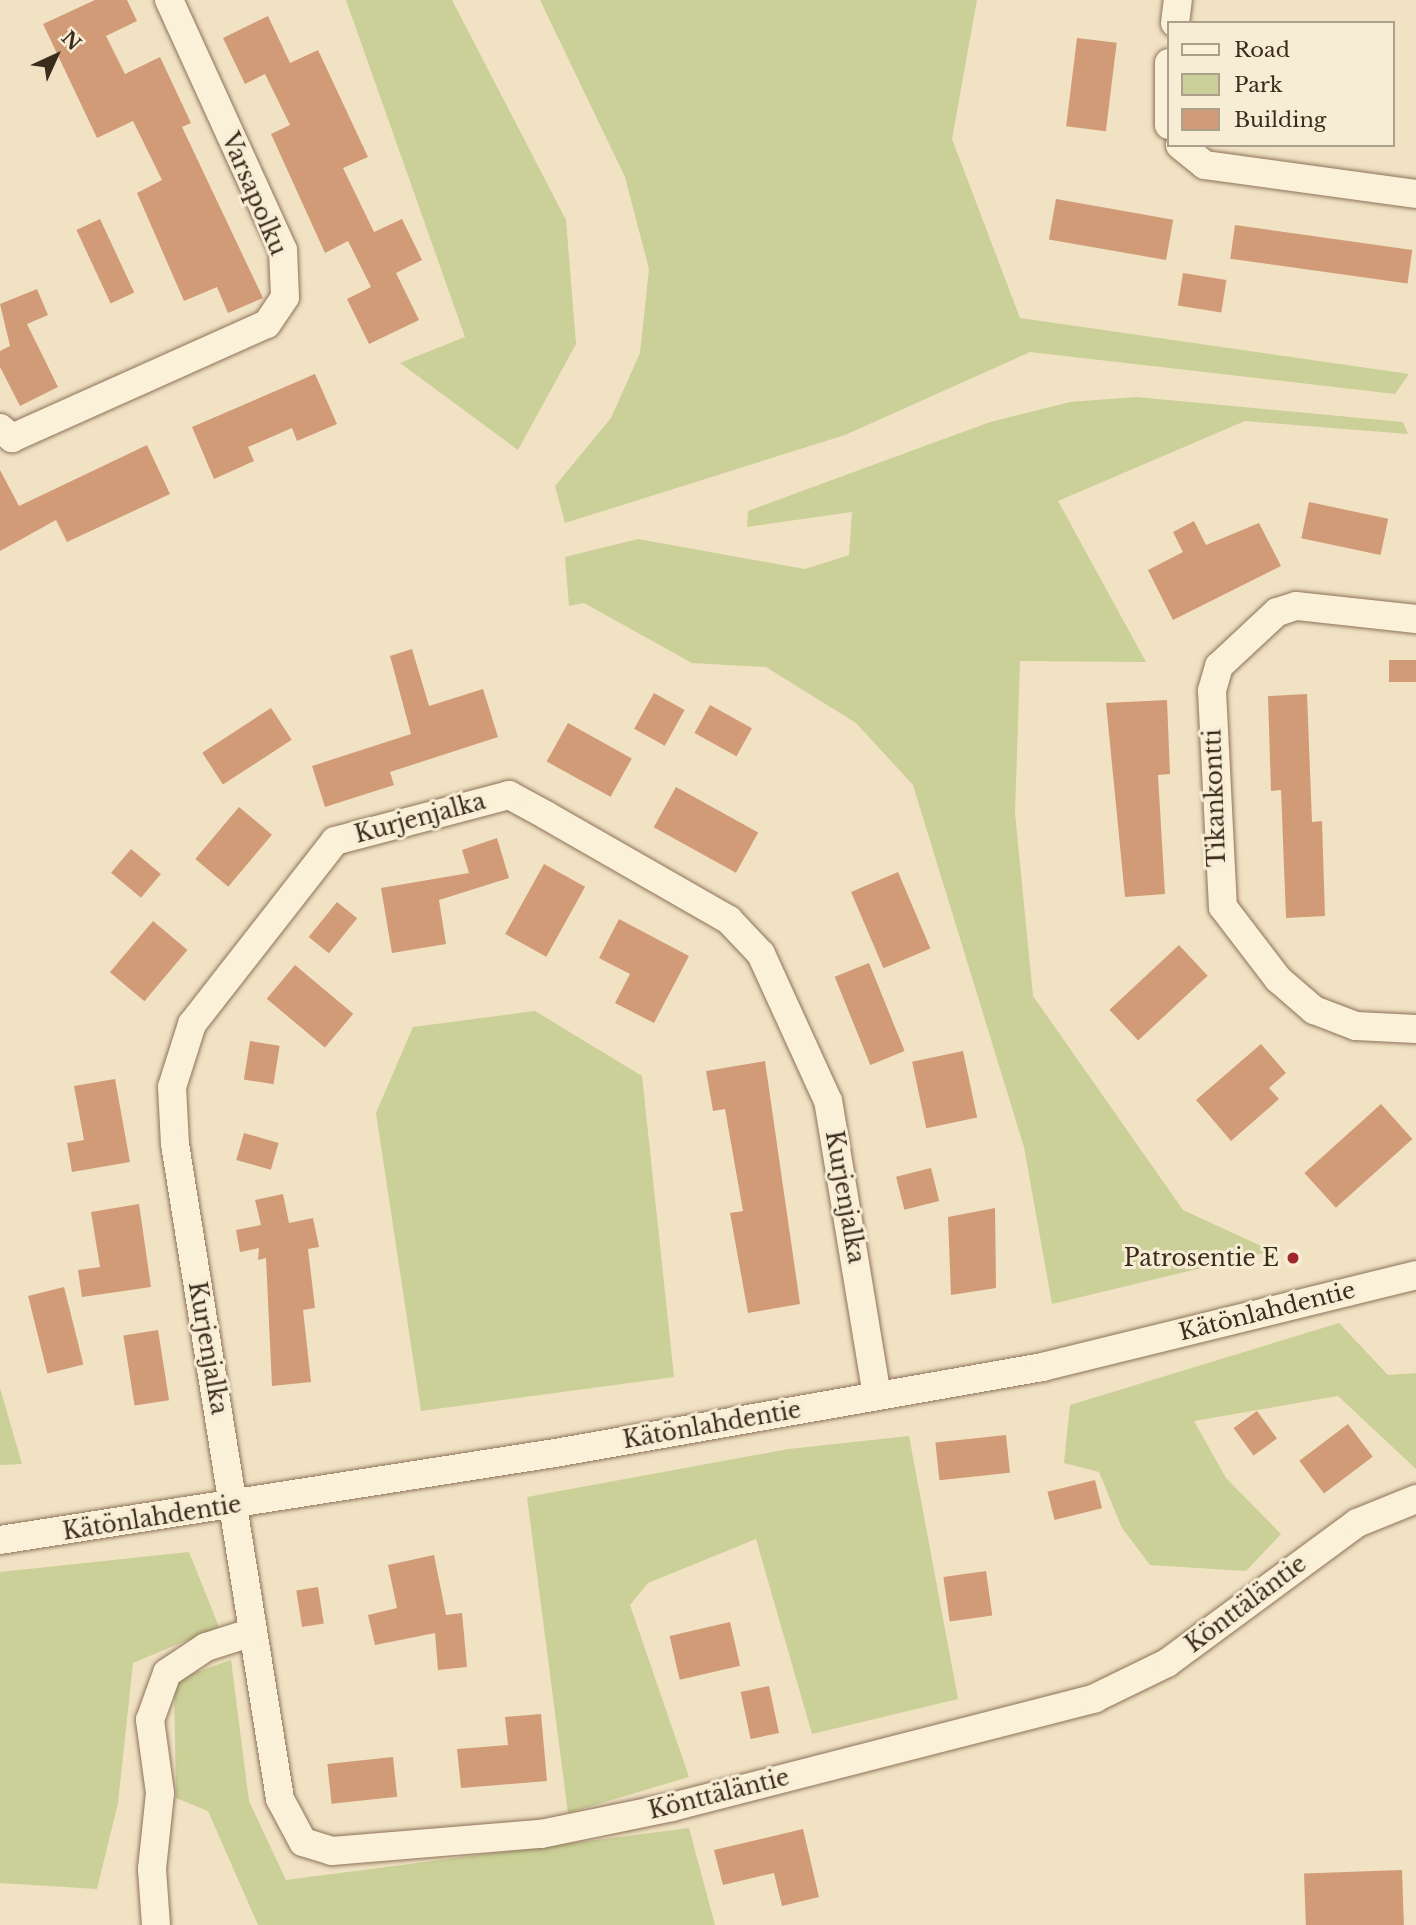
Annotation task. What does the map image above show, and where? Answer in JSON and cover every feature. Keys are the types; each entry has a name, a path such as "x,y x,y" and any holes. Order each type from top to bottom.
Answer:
{"street":[{"name":"Varsapolku","path":"6,433 267,324 285,297 283,250 169,0"},
{"path":"1175,21 1178,0"},
{"path":"1183,147 1220,169 1416,194"},
{"name":"Tikankontti","path":"1416,619 1296,606 1277,612 1219,666 1212,691 1223,907 1278,979 1314,1010 1356,1026 1416,1029"},
{"name":"Kurjenjalka","path":"235,1506 175,1144 177,1064 192,1024 221,983 335,841 509,795 729,920 761,954 828,1101 877,1396"},
{"name":"Kätönlahdentie","path":"0,1540 235,1506 1042,1367 1416,1275"},
{"name":"Könttäläntie","path":"235,1506 280,1798 303,1842 332,1851 541,1834 673,1807 1131,1685 1357,1523 1416,1499"},
{"path":"156,1925 152,1869 160,1793 150,1720 167,1672 206,1647 254,1632"}],"green space":[{"path":"346,0 452,0 566,220 576,344 518,450 400,363 465,337"},
{"path":"540,0 977,0 952,139 1020,318 1409,374 1395,394 1030,352 845,435 565,523 555,486 611,418 640,353 649,269 625,177"},
{"path":"1136,397 1403,422 1408,434 1245,421 1058,501 1146,662 1020,661 1015,813 1033,996 1183,1210 1272,1251 1052,1304 1024,1147 913,785 856,723 766,667 692,663 584,603 569,606 565,557 638,539 805,569 849,555 852,512 747,527 748,511 990,422 1070,402"},
{"path":"535,1011 642,1076 674,1377 421,1411 376,1113 413,1027"},
{"path":"1339,1323 1388,1375 1416,1373 1416,1469 1338,1396 1194,1421 1226,1478 1281,1534 1246,1571 1150,1565 1122,1528 1099,1472 1064,1463 1070,1405"},
{"path":"0,1388 22,1464 0,1465"},
{"path":"909,1436 958,1699 812,1734 756,1539 648,1583 630,1605 689,1777 568,1813 527,1497 789,1449"},
{"path":"189,1552 219,1627 133,1663 118,1803 97,1889 0,1883 0,1572"},
{"path":"231,1660 249,1801 286,1880 689,1828 715,1925 258,1925 208,1811 176,1798 174,1680"}],"building":[{"path":"95,0 127,0 137,21 106,36 125,74 160,57 191,123 182,127 263,298 228,313 217,287 184,301 137,193 162,180 133,121 97,138 43,24"},
{"path":"268,16 290,63 318,50 368,157 343,168 374,232 402,219 422,260 396,273 419,320 369,344 347,299 371,287 348,241 325,253 271,134 290,125 265,74 245,84 223,38"},
{"path":"1077,38 1117,43 1106,131 1066,126"},
{"path":"1056,199 1173,220 1166,260 1049,239"},
{"path":"100,219 134,292 111,303 76,230"},
{"path":"1235,225 1412,250 1408,284 1230,259"},
{"path":"1183,273 1226,280 1221,312 1178,306"},
{"path":"37,289 48,315 27,324 58,387 20,406 0,367 0,351 10,346 0,304"},
{"path":"315,374 337,424 297,441 292,428 248,447 254,461 214,479 192,427"},
{"path":"147,445 170,494 67,542 56,520 0,551 0,470 19,506"},
{"path":"1309,502 1388,519 1381,555 1301,538"},
{"path":"1194,521 1206,545 1259,523 1281,566 1173,620 1148,570 1183,552 1173,532"},
{"path":"412,649 429,706 483,689 498,737 390,772 394,785 325,807 312,766 411,734 390,656"},
{"path":"1389,660 1416,660 1416,682 1389,682"},
{"path":"654,693 685,710 665,746 634,729"},
{"path":"1307,694 1312,822 1322,821 1325,916 1286,918 1281,790 1271,791 1268,696"},
{"path":"1167,700 1170,774 1158,775 1165,894 1125,897 1106,703"},
{"path":"710,705 752,728 736,756 694,733"},
{"path":"271,708 292,740 223,785 202,753"},
{"path":"568,723 632,758 611,797 547,761"},
{"path":"676,787 758,833 736,873 654,827"},
{"path":"239,807 272,835 228,887 195,859"},
{"path":"497,838 509,878 439,900 446,944 392,953 381,888 469,873 462,850"},
{"path":"131,849 161,874 141,898 111,873"},
{"path":"544,864 585,887 546,957 505,934"},
{"path":"898,872 930,948 883,968 851,892"},
{"path":"337,902 357,918 329,953 309,937"},
{"path":"619,919 689,956 654,1023 615,1003 630,974 599,958"},
{"path":"153,921 187,950 144,1001 110,972"},
{"path":"1179,945 1208,976 1138,1041 1110,1010"},
{"path":"869,963 905,1051 870,1065 835,977"},
{"path":"295,965 353,1014 325,1048 267,999"},
{"path":"250,1041 280,1046 274,1084 244,1080"},
{"path":"1261,1044 1286,1073 1269,1088 1279,1099 1231,1141 1196,1100"},
{"path":"963,1051 977,1118 926,1128 912,1062"},
{"path":"765,1061 800,1304 748,1313 730,1213 743,1211 725,1109 713,1111 706,1071"},
{"path":"115,1079 130,1162 72,1172 67,1143 84,1140 74,1086"},
{"path":"1381,1104 1412,1139 1336,1208 1304,1173"},
{"path":"244,1133 279,1143 271,1170 236,1160"},
{"path":"931,1168 939,1201 904,1210 896,1177"},
{"path":"283,1194 289,1223 313,1218 319,1247 308,1249 315,1308 303,1310 311,1382 272,1386 266,1258 258,1260 259,1248 240,1252 236,1230 261,1225 255,1200"},
{"path":"139,1204 151,1287 82,1297 78,1270 100,1267 91,1212"},
{"path":"995,1208 996,1288 951,1295 948,1217"},
{"path":"64,1287 83,1365 47,1374 28,1296"},
{"path":"158,1330 169,1400 135,1406 123,1335"},
{"path":"1257,1411 1277,1439 1254,1456 1234,1428"},
{"path":"1348,1424 1373,1457 1324,1493 1299,1461"},
{"path":"1006,1435 1010,1473 939,1480 935,1442"},
{"path":"1095,1480 1102,1508 1054,1520 1047,1492"},
{"path":"434,1555 446,1615 462,1613 467,1667 438,1670 435,1633 375,1645 368,1615 397,1608 388,1565"},
{"path":"986,1571 992,1616 950,1622 943,1577"},
{"path":"318,1587 324,1624 302,1627 296,1590"},
{"path":"730,1622 740,1666 680,1680 670,1636"},
{"path":"769,1686 779,1733 751,1739 741,1692"},
{"path":"541,1714 547,1781 461,1788 457,1749 508,1745 505,1717"},
{"path":"393,1757 397,1797 332,1804 327,1764"},
{"path":"803,1829 819,1897 782,1906 774,1873 723,1885 714,1850"},
{"path":"1402,1870 1404,1925 1306,1925 1304,1873"}],"place":[{"name":"Patrosentie E","path":"1293,1258"}]}
